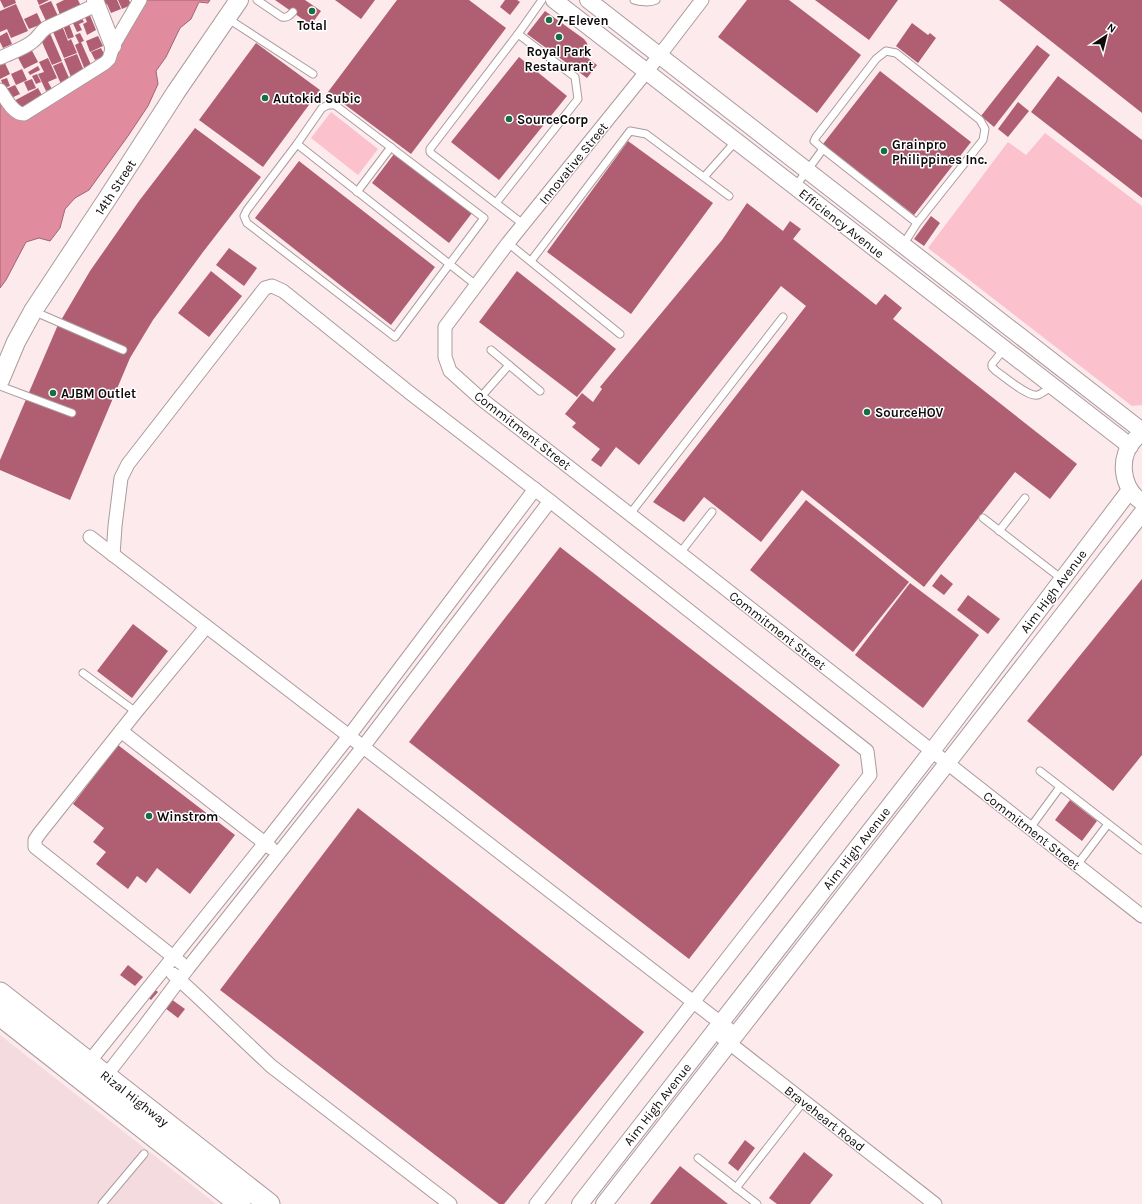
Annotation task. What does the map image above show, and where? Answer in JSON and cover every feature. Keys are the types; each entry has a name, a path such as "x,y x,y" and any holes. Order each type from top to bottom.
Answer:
{"main road":[{"name":"14th Street","path":"0,380 16,342 33,310 176,92 239,0"},
{"name":"Rizal Highway","path":"0,993 84,1070"},
{"name":"Rizal Highway","path":"0,1014 84,1070 269,1204"},
{"name":"Rizal Highway","path":"100,1082 240,1204"}],"street":[{"path":"0,90 15,111 19,114 24,114 105,63 109,59 113,46 140,0"},
{"name":"Efficiency Avenue","path":"554,0 1130,446"},
{"name":"Efficiency Avenue","path":"588,0 1142,432"},
{"name":"Innovative Street","path":"445,326 508,243 659,56 702,0"},
{"path":"0,58 31,43 36,39 41,31 46,28 96,2 113,46"},
{"path":"113,555 121,478 128,464 265,288 272,286 283,292 867,751 870,775 536,1204"},
{"name":"Commitment Street","path":"445,326 445,357 450,371 480,398 1142,916"},
{"path":"1142,432 1130,446 1126,454 1124,468 1126,482 1130,490 1137,499 1142,502"},
{"path":"84,1070 266,844 534,489"},
{"name":"Aim High Avenue","path":"580,1204 932,751 1130,490"},
{"path":"100,1082 363,747 550,501"},
{"name":"Aim High Avenue","path":"604,1204 731,1038 948,763 1142,513"},
{"name":"Braveheart Road","path":"90,537 694,1002 717,1027 804,1102 935,1204"},
{"path":"188,968 35,847 35,840 136,712 206,627"},
{"path":"122,730 279,854"},
{"path":"165,968 180,980 271,1066 450,1204"},
{"path":"127,1016 143,1028"}],"lane":[{"path":"257,0 282,17 289,17 293,12"},
{"path":"523,224 432,154 430,149 518,34 542,0"},
{"path":"634,0 648,2 654,2 656,0"},
{"path":"227,18 313,74"},
{"path":"496,203 578,99 575,77 518,34"},
{"path":"903,245 917,223 983,140 986,129 980,120 896,53 886,51 876,59 814,141 917,223"},
{"path":"335,104 484,218 395,337 247,223 244,216 247,210 297,144 322,108 335,104"},
{"path":"531,261 630,131 646,134 729,196"},
{"path":"704,177 736,141"},
{"path":"297,144 476,285"},
{"path":"357,192 391,147"},
{"path":"795,187 823,149"},
{"path":"508,243 620,334"},
{"path":"33,310 123,350"},
{"path":"630,514 783,317"},
{"path":"1004,349 992,364 992,367 996,371 1027,392 1034,395 1039,395 1052,386"},
{"path":"491,350 540,391"},
{"path":"480,398 509,365"},
{"path":"0,386 72,413"},
{"path":"999,531 1025,498"},
{"path":"680,553 712,512"},
{"path":"983,518 1062,579"},
{"path":"84,673 136,712"},
{"path":"1040,772 1142,850"},
{"path":"1030,828 1060,787"},
{"path":"1077,865 1108,824"},
{"path":"736,1188 804,1102"},
{"path":"102,1204 144,1154"},
{"path":"698,1158 757,1204"}],"shaded area":[{"path":"146,0 210,0 208,3 199,2 191,19 180,28 166,57 156,71 158,84 148,106 89,190 75,198 65,209 60,228 50,241 39,238 26,242 6,280 0,288 0,100 18,118 116,55"},
{"path":"331,112 378,149 358,175 311,138"},
{"path":"1045,133 1142,206 1142,405 1132,406 928,248 1008,142 1026,155"},
{"path":"0,1035 216,1204 0,1204"}],"building":[{"path":"0,0 15,0 16,3 4,8"},
{"path":"37,0 49,0 39,5"},
{"path":"64,0 78,0 81,6 60,15 56,4"},
{"path":"96,0 117,0 121,9 111,13 107,4 105,5"},
{"path":"118,0 129,0 131,5 122,9"},
{"path":"275,0 305,0 321,11 311,25"},
{"path":"335,0 375,0 361,19"},
{"path":"397,0 469,0 506,28 411,154 328,92"},
{"path":"505,0 517,0 520,2 510,15 500,7"},
{"path":"747,0 789,0 861,55 817,113 718,37"},
{"path":"815,0 898,0 869,40"},
{"path":"999,0 1142,0 1142,113"},
{"path":"51,1 58,16 46,21 39,6"},
{"path":"16,4 28,31 11,38 7,29 0,32 0,11"},
{"path":"545,11 584,39 587,43 587,51 584,55 597,65 587,78 527,34"},
{"path":"37,13 42,24 29,29 24,19"},
{"path":"89,13 96,30 87,35 83,24 87,22 84,15"},
{"path":"80,15 84,22 79,24 82,30 77,32 71,19"},
{"path":"68,21 74,37 68,39 62,23"},
{"path":"61,23 68,41 71,39 77,53 64,58 51,27"},
{"path":"912,23 928,35 930,33 936,38 918,63 896,46"},
{"path":"49,31 62,61 52,65 39,35"},
{"path":"7,32 12,44 3,48 0,42 0,36"},
{"path":"80,33 84,41 81,42 92,67 85,70 75,45 79,43 75,35"},
{"path":"98,36 103,46 90,52 86,41"},
{"path":"256,43 320,90 263,167 199,120"},
{"path":"29,45 38,62 24,69 15,52"},
{"path":"1037,45 1050,55 994,127 981,116"},
{"path":"101,48 105,56 95,60 91,52"},
{"path":"77,54 84,71 71,77 64,59"},
{"name":"SourceCorp","path":"519,57 567,96 499,180 451,142"},
{"path":"48,58 57,78 48,82 52,89 46,91 38,74 44,72 39,62"},
{"path":"3,59 10,74 0,79 0,60"},
{"path":"62,62 70,80 61,84 53,66"},
{"path":"38,66 40,70 30,75 28,72"},
{"path":"22,69 27,80 16,85 11,74"},
{"path":"880,71 971,142 914,215 823,144"},
{"path":"37,74 41,82 36,84 32,76"},
{"path":"1058,76 1142,140 1142,198 1031,112"},
{"path":"7,78 10,86 4,88 1,80"},
{"path":"32,79 36,88 28,91 24,82"},
{"path":"15,85 20,94 9,99 4,90"},
{"path":"38,88 44,99 18,113 12,102"},
{"path":"1018,102 1029,111 1008,137 998,129"},
{"path":"195,128 261,177 153,320 130,358 70,500 0,470 0,460 57,327 90,271 139,201"},
{"path":"628,141 713,203 631,314 547,252"},
{"path":"394,154 472,213 449,243 372,183"},
{"path":"299,161 435,267 391,325 255,218"},
{"name":"SourceHOV","path":"747,203 783,231 790,221 801,229 793,239 876,305 885,294 902,308 893,319 1077,464 1050,499 1015,472 924,587 802,490 761,542 704,497 684,522 653,502 806,306 781,286 639,465 616,447 601,467 591,460 600,449 572,427 576,423 565,414 582,393 593,402 602,389 600,387 722,240"},
{"path":"931,216 940,223 924,246 914,239"},
{"path":"229,248 257,268 244,286 216,265"},
{"path":"211,271 242,296 209,337 178,313"},
{"path":"517,271 616,349 577,397 479,322"},
{"path":"806,500 909,582 853,652 750,570"},
{"path":"560,547 840,765 689,959 409,742"},
{"path":"941,574 953,584 944,595 932,586"},
{"path":"1142,579 1142,755 1113,791 1027,721"},
{"path":"910,583 979,635 923,708 855,655"},
{"path":"968,595 1000,619 988,634 957,610"},
{"path":"133,624 168,651 132,698 97,671"},
{"name":"Winstrom","path":"118,745 235,835 190,894 157,868 146,883 137,876 128,889 96,864 106,852 93,842 104,828 73,804"},
{"path":"1070,800 1097,821 1082,841 1055,820"},
{"path":"358,808 644,1032 504,1204 499,1204 220,990"},
{"path":"128,965 143,977 135,986 120,975"},
{"path":"153,988 158,992 151,1000 146,996"},
{"path":"171,999 185,1009 178,1018 165,1008"},
{"path":"745,1140 755,1148 738,1171 728,1163"},
{"path":"804,1152 833,1175 810,1204 777,1204 769,1198"},
{"path":"680,1166 728,1204 650,1204"}],"place":[{"name":"Total","path":"312,11"},
{"name":"7-Eleven","path":"549,20"},
{"name":"Royal Park Restaurant","path":"559,37"},
{"name":"Autokid Subic","path":"265,98"},
{"name":"SourceCorp","path":"509,119"},
{"name":"Grainpro Philippines Inc.","path":"884,151"},
{"name":"AJBM Outlet","path":"53,393"},
{"name":"SourceHOV","path":"867,412"},
{"name":"Winstrom","path":"149,816"}]}
